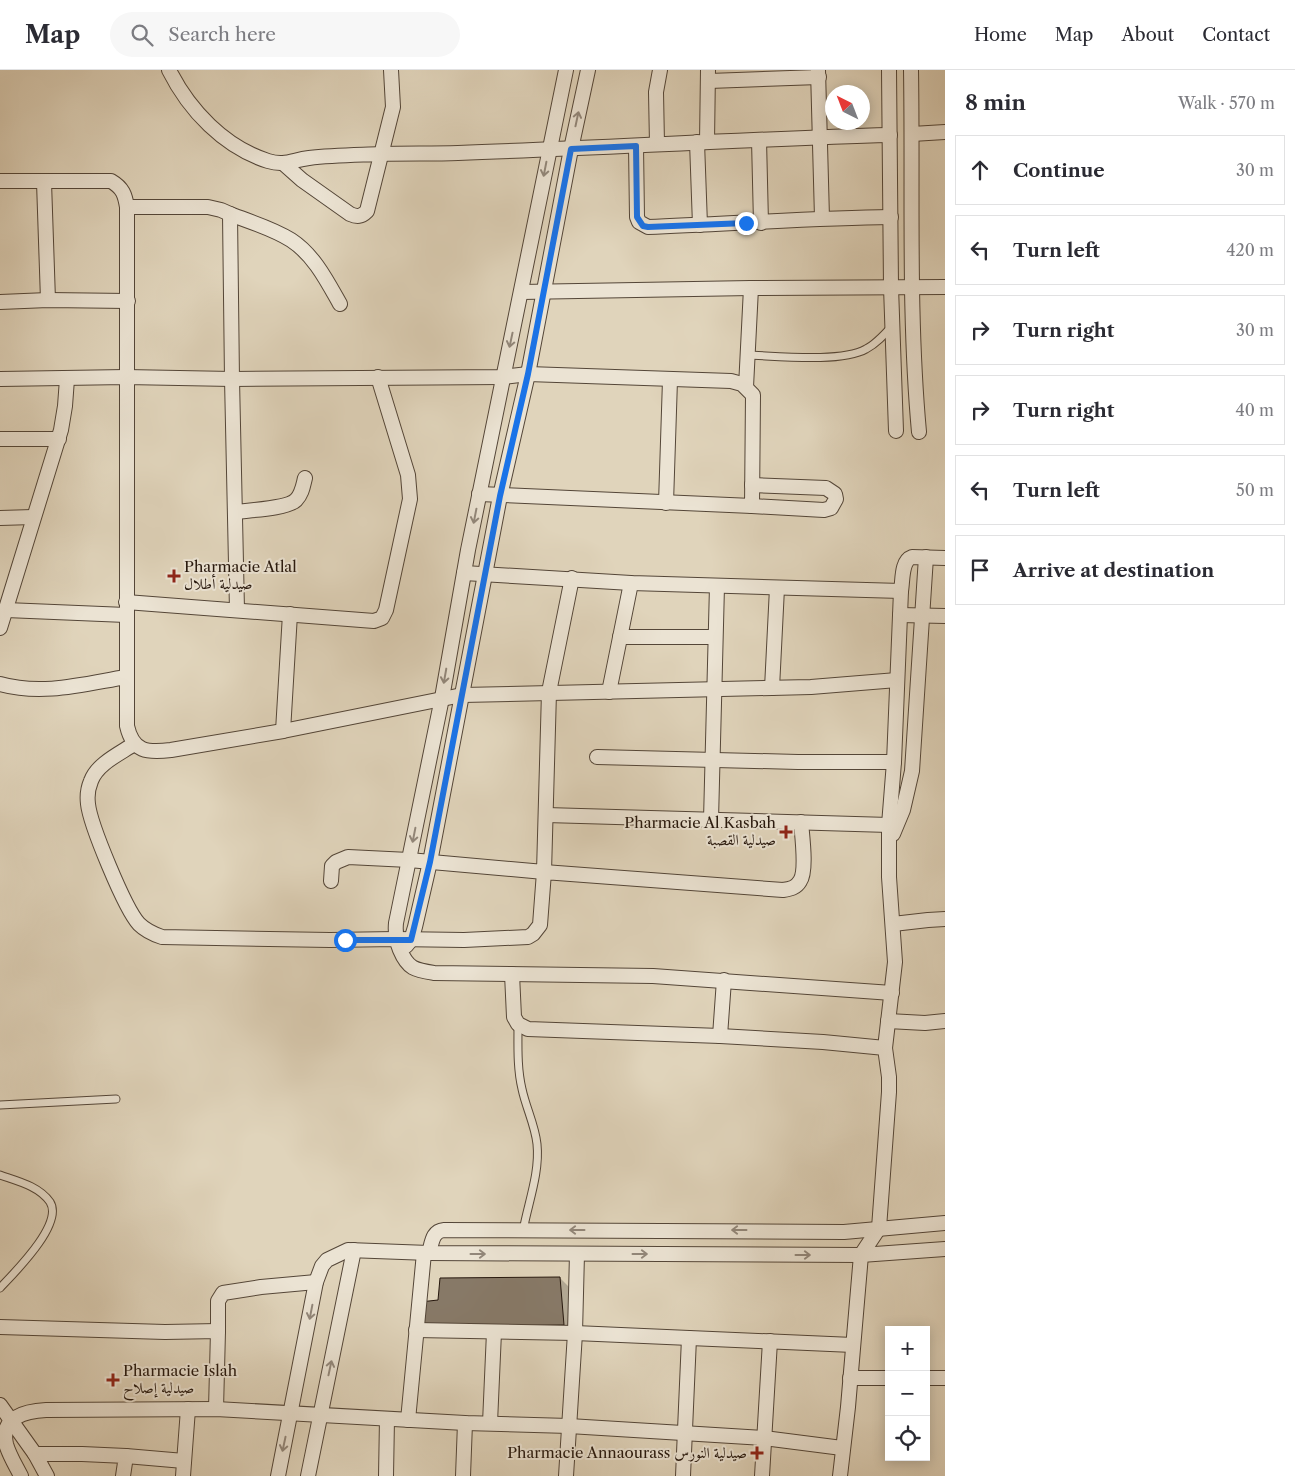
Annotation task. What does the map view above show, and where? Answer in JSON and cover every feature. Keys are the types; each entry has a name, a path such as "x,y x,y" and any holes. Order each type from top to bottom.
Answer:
{"street":[{"path":"169,70 182,94 201,117 218,132 250,154 268,161 284,164 310,158 382,154 571,149 890,135"},
{"path":"284,164 302,180 350,214 360,216 367,211 393,107 391,70"},
{"path":"566,70 479,494 442,698 396,923 396,939 403,959 410,966 428,972 652,976 892,993"},
{"path":"401,953 411,940 430,862 484,574 528,374 588,70"},
{"path":"657,144 656,92 660,70"},
{"path":"889,70 891,287 896,431"},
{"path":"911,70 913,288 919,432"},
{"path":"700,225 702,142 709,76 818,74 822,218"},
{"path":"912,134 945,132"},
{"path":"759,140 761,223"},
{"path":"636,146 637,217 639,222 648,227 761,223 822,218 891,217"},
{"path":"0,181 111,181 125,193 127,207 128,300 126,377 127,726 129,736 134,744 143,750 155,752 283,731 462,695 811,687 897,680"},
{"path":"44,182 48,300"},
{"path":"127,207 208,207 221,210 276,232 292,241 308,255 320,270 340,304"},
{"path":"230,214 237,610"},
{"path":"521,292 750,288 913,288 945,286"},
{"path":"746,387 750,288"},
{"path":"0,302 128,300"},
{"path":"0,380 126,377 232,379 503,377 528,374 670,380 731,380 746,387 753,395 752,506"},
{"path":"5,602 126,609 237,610 374,622 382,618 386,610 408,509 410,488 408,475 378,377"},
{"path":"895,379 916,378"},
{"path":"0,628 5,602 59,439 64,419 67,379"},
{"path":"666,503 670,380"},
{"path":"0,439 59,439"},
{"path":"235,512 290,505 297,499 303,489 304,478"},
{"path":"479,494 824,510 831,508 836,499 835,494 826,488 752,485"},
{"path":"0,518 33,517"},
{"path":"840,1476 861,1255 878,1228 889,1092 885,1048 895,962 889,825 904,564 906,560 912,557 945,558"},
{"path":"890,841 902,810 912,771 926,557"},
{"path":"464,572 631,583 901,591"},
{"path":"134,744 106,762 94,775 88,794 88,805 93,824 125,901 138,923 148,932 162,937 330,940 520,938 533,934 537,931 541,919 549,692 572,578"},
{"path":"609,692 631,583"},
{"path":"711,820 715,689 714,638 717,586"},
{"path":"772,688 777,588"},
{"path":"283,731 290,614"},
{"path":"900,615 923,614 945,616"},
{"path":"620,636 714,638"},
{"path":"0,684 36,690 53,689 126,676"},
{"path":"597,757 894,762"},
{"path":"546,815 889,825"},
{"path":"331,881 332,866 348,857 409,860 783,890 791,889 800,882 803,870 802,822"},
{"path":"894,924 945,919"},
{"path":"512,974 514,1017 518,1024 528,1029 720,1036 885,1048"},
{"path":"720,1036 724,980"},
{"path":"888,1020 926,1023 945,1021"},
{"path":"408,1420 416,1330 426,1253 434,1236 439,1231 844,1232 945,1223"},
{"path":"522,1254 523,1230"},
{"path":"278,1476 316,1282 322,1266 327,1260 340,1253 354,1250 522,1254 861,1255 945,1249"},
{"path":"308,1476 354,1250"},
{"path":"566,1476 575,1333 576,1254"},
{"path":"216,1408 218,1301 223,1293 316,1282"},
{"path":"0,1327 165,1332 218,1331"},
{"path":"416,1330 575,1333 853,1345"},
{"path":"490,1423 494,1332"},
{"path":"683,1476 688,1338"},
{"path":"762,1476 770,1341"},
{"path":"850,1378 885,1378"},
{"path":"930,1378 945,1378"},
{"path":"0,1405 36,1454 47,1476"},
{"path":"21,1476 5,1444 4,1431 10,1419 38,1410 216,1408 388,1419 569,1426 764,1438 842,1448"},
{"path":"183,1476 188,1409"},
{"path":"386,1476 388,1419"},
{"path":"463,1476 465,1423"},
{"path":"36,1454 88,1454 184,1461"},
{"path":"123,1476 126,1456"}],"lane":[{"path":"747,355 839,357 854,354 865,350 876,342 893,325"},
{"path":"518,1024 519,1075 535,1129 537,1146 535,1175 523,1230"},
{"path":"0,1105 116,1100"},
{"path":"0,1175 40,1191 50,1202 53,1209 49,1226 40,1242 22,1265 0,1288"}],"building":[{"path":"560,1277 564,1325 419,1327 420,1302 438,1300 440,1278"}],"place":[{"name":"Pharmacie Atlal صيدلية أطلال","path":"174,576"},
{"name":"Pharmacie Al Kasbah صيدلية القصبة","path":"786,832"},
{"name":"Pharmacie Islah صيدلية إصلاح","path":"113,1380"},
{"name":"Pharmacie Annaourass صيدلية النورس","path":"757,1453"}],"route":[{"path":"345,940 411,940 415,927 430,862 500,496 528,374 571,149 636,146 637,217 643,226 746,223"}]}
